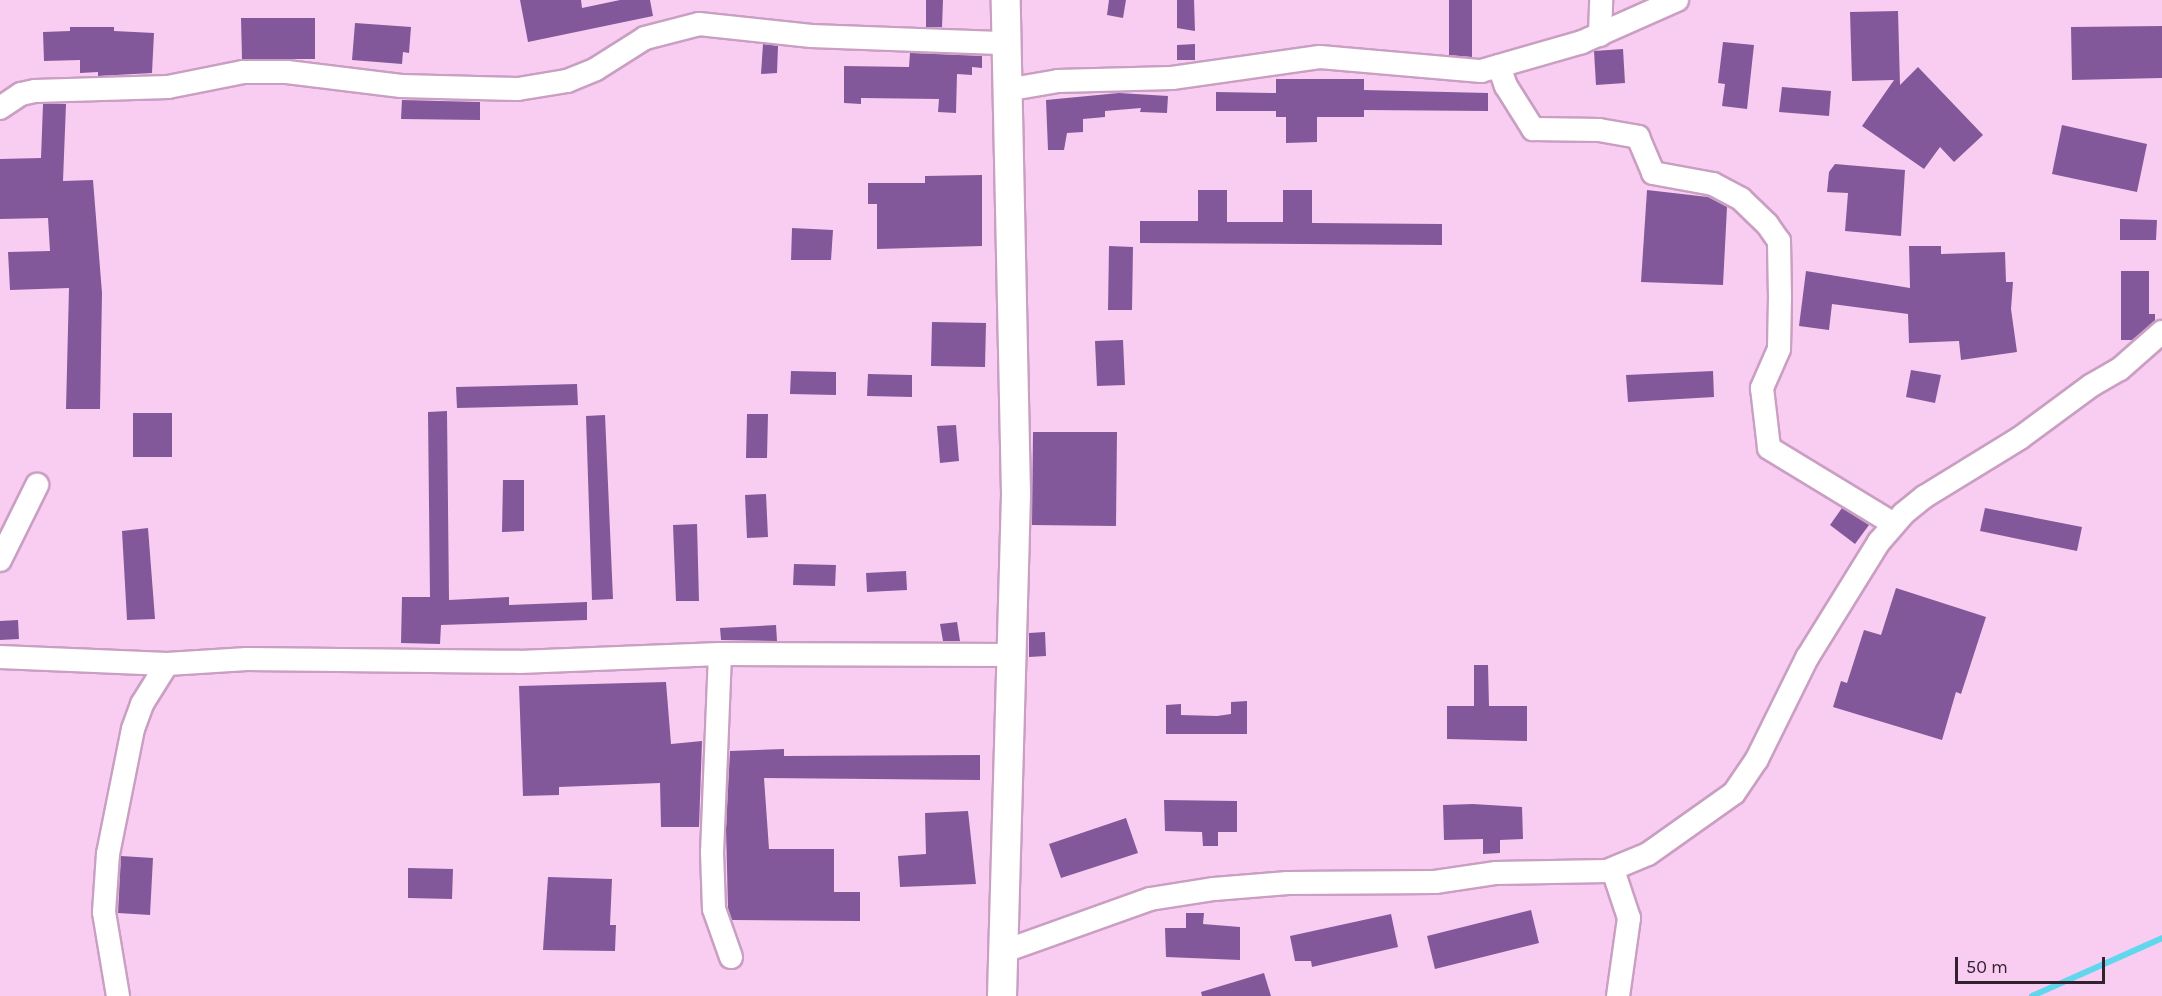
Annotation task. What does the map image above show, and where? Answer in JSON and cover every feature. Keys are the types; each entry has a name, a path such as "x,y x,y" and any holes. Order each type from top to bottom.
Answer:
{"street":[{"path":"1002,996 1016,494 1006,90 1006,0"},
{"path":"1600,35 1601,0"},
{"path":"1006,90 1058,81 1172,78 1320,57 1444,71 1481,71 1600,35 1677,0"},
{"path":"0,108 21,94 35,91 168,87 243,72 287,72 401,86 518,89 567,81 596,69 645,38 699,24 811,36 1006,43"},
{"path":"1499,66 1506,86 1533,129 1599,129 1638,138 1653,173 1713,184 1741,198 1767,224 1779,241 1780,297 1779,349 1762,388 1769,448 1894,524"},
{"path":"1002,952 1150,899 1214,889 1288,883 1435,882 1496,873 1613,870 1648,854 1734,793 1757,759 1807,658 1894,524 1924,497 2020,438 2092,385 2120,369 2162,332"},
{"path":"0,560 36,485"},
{"path":"0,657 167,664 247,659 622,661 720,654 1011,655"},
{"path":"720,654 712,852 714,909 730,957"},
{"path":"118,996 104,912 108,854 133,729 142,704 167,664"},
{"path":"1613,870 1629,918 1618,996"}],"building":[{"path":"520,0 581,0 582,8 620,0 650,0 653,16 528,42"},
{"path":"926,0 943,0 942,27 926,27"},
{"path":"1109,0 1126,0 1123,18 1107,15"},
{"path":"1177,0 1194,0 1195,31 1177,28"},
{"path":"1449,0 1472,0 1472,57 1449,55"},
{"path":"1898,11 1900,85 1918,67 1983,135 1954,162 1940,147 1924,169 1862,126 1894,80 1852,81 1850,12"},
{"path":"241,18 315,18 315,59 242,59"},
{"path":"355,23 411,27 409,53 403,52 402,64 352,60"},
{"path":"2162,26 2162,78 2072,80 2071,27"},
{"path":"70,27 114,27 114,31 154,33 152,73 98,76 98,72 80,73 80,60 44,61 43,32 70,31"},
{"path":"1723,42 1754,45 1747,109 1722,106 1725,84 1718,83"},
{"path":"763,44 778,46 777,73 761,74"},
{"path":"1195,44 1195,60 1177,60 1177,45"},
{"path":"1623,49 1625,83 1596,85 1594,51"},
{"path":"910,53 982,56 982,68 972,67 972,75 957,74 956,113 938,112 939,99 861,98 861,104 844,103 844,66 909,67"},
{"path":"1276,79 1364,79 1364,90 1488,93 1488,111 1364,110 1364,117 1317,117 1317,142 1286,143 1286,117 1276,117 1276,111 1216,111 1216,92 1276,93"},
{"path":"1782,87 1831,91 1829,116 1779,112"},
{"path":"1119,93 1168,96 1167,113 1140,112 1141,108 1105,111 1105,117 1083,119 1083,132 1067,133 1064,150 1048,150 1046,100"},
{"path":"402,100 480,102 480,120 401,119"},
{"path":"43,104 66,104 63,181 93,180 102,293 100,409 66,409 69,288 10,290 8,252 50,251 48,218 0,219 0,159 41,158"},
{"path":"2062,125 2147,144 2137,192 2052,174"},
{"path":"1835,164 1905,170 1901,236 1845,231 1848,193 1827,192 1829,172"},
{"path":"982,175 982,246 877,249 877,204 868,204 868,183 925,183 925,176"},
{"path":"1198,190 1227,190 1227,222 1283,222 1283,190 1312,190 1312,223 1442,224 1442,245 1140,243 1140,221 1198,221"},
{"path":"1647,190 1708,197 1727,207 1723,285 1641,282"},
{"path":"2120,219 2157,220 2156,240 2120,240"},
{"path":"792,228 833,230 831,260 791,260"},
{"path":"1109,246 1133,247 1132,310 1108,310"},
{"path":"1909,246 1941,246 1941,254 2005,252 2006,282 2013,282 2011,309 2017,352 1961,360 1959,341 1909,343 1908,314 1832,304 1829,330 1799,326 1806,271 1910,288"},
{"path":"2121,271 2149,271 2149,314 2155,314 2155,321 2132,340 2121,340"},
{"path":"932,322 986,323 985,367 931,366"},
{"path":"1123,340 1125,385 1097,386 1095,341"},
{"path":"1911,370 1941,375 1935,403 1906,397"},
{"path":"791,371 836,372 836,395 790,394"},
{"path":"1713,371 1714,397 1628,402 1626,375"},
{"path":"868,374 912,375 912,397 867,396"},
{"path":"577,384 578,405 457,408 456,387"},
{"path":"447,411 449,600 509,597 509,605 587,602 587,620 441,625 440,644 401,643 402,597 430,597 428,412"},
{"path":"133,413 172,413 172,457 133,457"},
{"path":"747,414 768,414 767,458 746,458"},
{"path":"605,415 613,599 592,600 586,416"},
{"path":"956,425 959,461 940,463 937,426"},
{"path":"1033,432 1117,432 1116,526 1032,525"},
{"path":"503,480 524,480 524,531 502,532"},
{"path":"766,494 768,537 747,538 745,495"},
{"path":"1842,508 1869,525 1855,544 1830,525"},
{"path":"1985,508 2082,527 2077,551 1980,531"},
{"path":"697,524 699,601 676,601 673,525"},
{"path":"148,528 155,619 127,620 122,531"},
{"path":"794,564 836,565 835,586 793,585"},
{"path":"906,571 907,590 867,592 866,573"},
{"path":"1896,588 1986,617 1961,694 1956,692 1942,740 1833,707 1841,681 1847,683 1864,630 1881,635"},
{"path":"18,620 19,639 0,640 0,621"},
{"path":"957,622 960,641 943,641 940,624"},
{"path":"776,625 777,641 721,640 720,628"},
{"path":"1045,632 1046,656 1029,657 1029,633"},
{"path":"1474,665 1488,665 1489,706 1527,706 1527,741 1447,739 1447,706 1474,706"},
{"path":"666,682 671,744 702,741 699,827 661,827 660,783 559,787 559,795 523,796 519,686"},
{"path":"1247,701 1247,734 1166,734 1166,705 1181,704 1181,715 1217,716 1231,714 1231,702"},
{"path":"784,749 784,756 980,755 980,780 764,778 769,849 834,849 834,892 860,892 860,921 732,920 728,908 726,829 730,751"},
{"path":"1164,800 1237,801 1237,832 1218,832 1218,846 1203,846 1202,832 1165,831"},
{"path":"1443,805 1522,807 1523,839 1500,840 1500,853 1483,854 1483,839 1444,840"},
{"path":"968,811 976,884 900,887 898,856 926,854 925,813"},
{"path":"1126,818 1138,853 1061,878 1049,844"},
{"path":"121,856 153,858 150,915 118,913"},
{"path":"408,868 453,869 452,899 408,898"},
{"path":"548,877 612,879 610,925 616,925 615,951 543,950"},
{"path":"1531,910 1539,943 1435,969 1427,936"},
{"path":"1186,913 1204,913 1203,924 1240,927 1240,960 1166,957 1165,928 1186,928"},
{"path":"1391,914 1398,947 1312,967 1311,961 1295,961 1290,936"},
{"path":"1264,973 1271,996 1202,996 1201,992"}],"waterway":[{"path":"2032,996 2162,938"}]}
